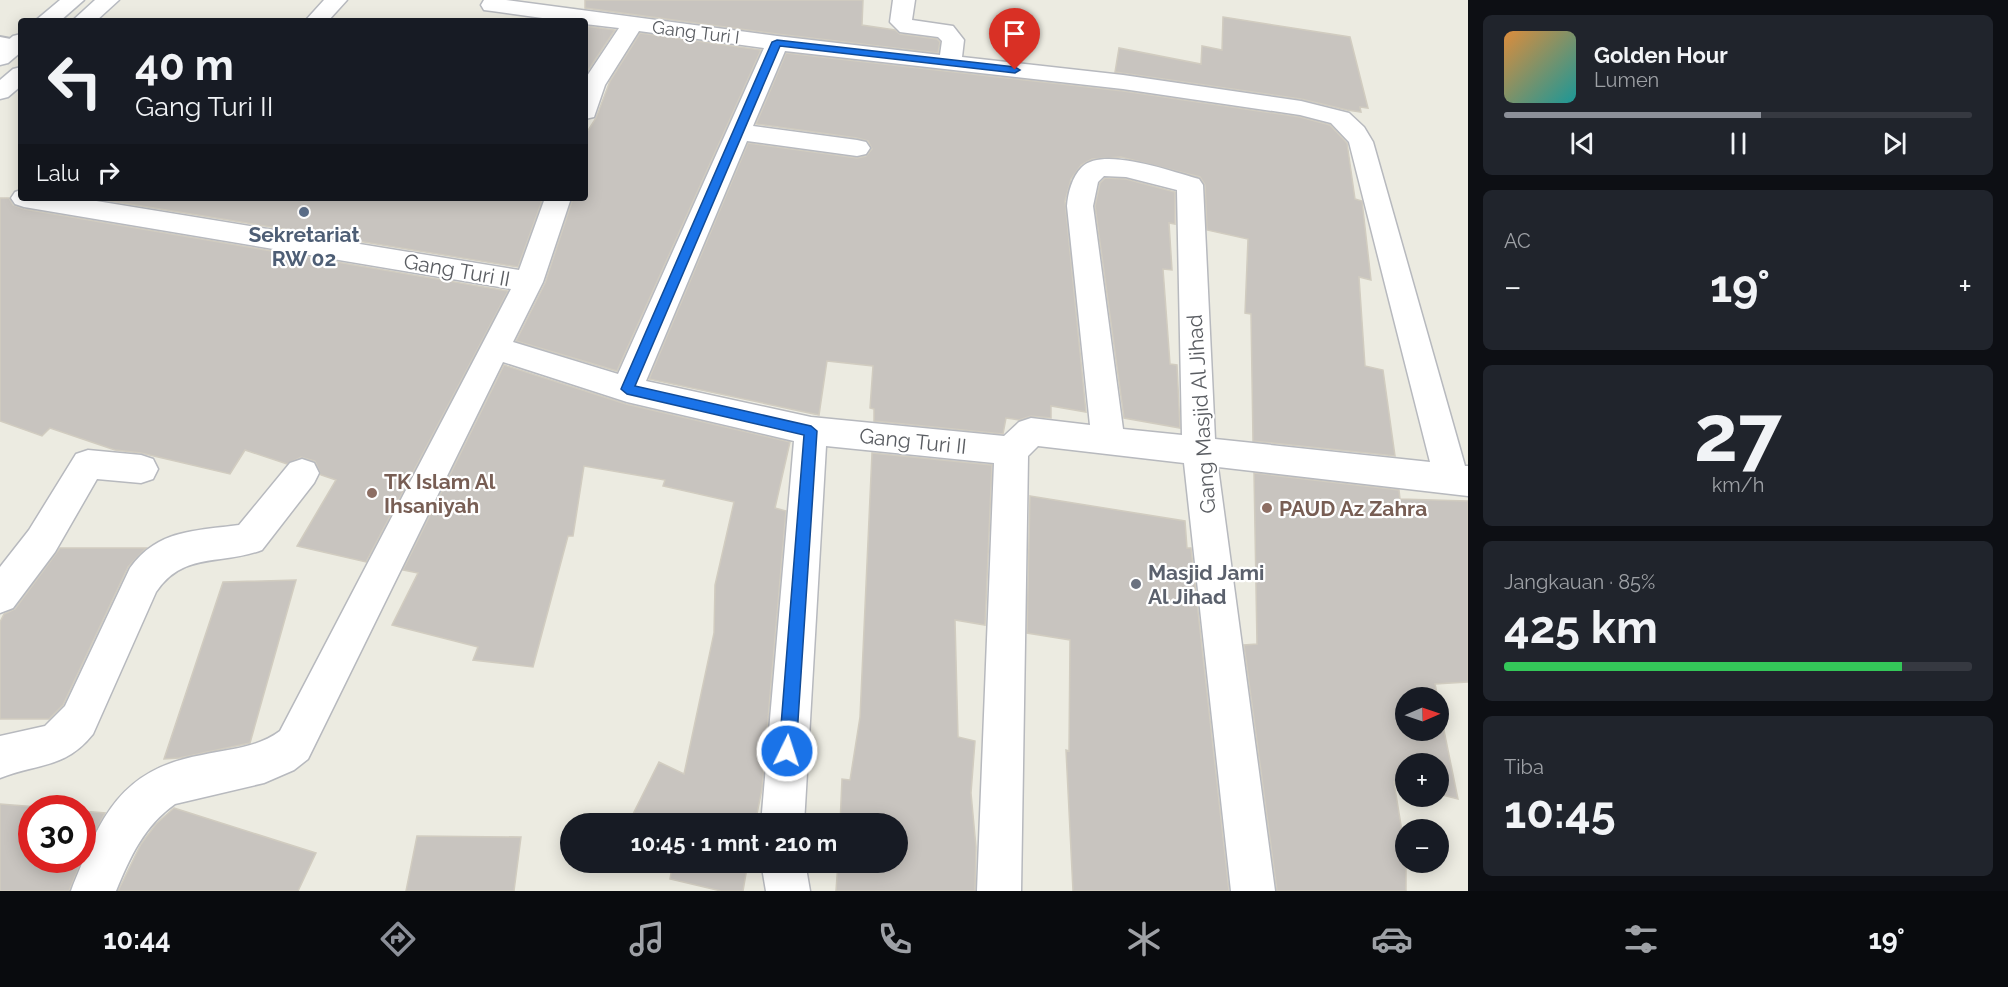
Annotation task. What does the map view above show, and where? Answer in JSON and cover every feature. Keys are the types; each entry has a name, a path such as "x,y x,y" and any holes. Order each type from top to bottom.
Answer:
{"street":[{"path":"50,18 73,0"},
{"path":"67,18 88,0"},
{"path":"87,18 108,0"},
{"path":"319,18 336,0"},
{"path":"904,0 901,22 908,27 945,31 953,40 950,62"},
{"name":"Gang Turi I","path":"488,9 575,18"},
{"name":"Gang Turi I","path":"588,19 1123,82 1325,112 1340,118 1355,132 1361,142 1460,480"},
{"path":"588,102 593,85 633,24"},
{"path":"627,389 777,42"},
{"path":"0,73 12,48"},
{"path":"0,92 18,77"},
{"path":"738,132 857,148"},
{"name":"Gang Masjid Al Jihad","path":"1108,439 1080,206 1081,196 1092,172 1103,167 1118,168 1190,185 1198,449 1253,891"},
{"name":"Gang Turi II","path":"0,194 18,197"},
{"name":"Gang Turi II","path":"59,201 143,208 312,245 529,282 495,348 627,389 811,431 1011,451"},
{"path":"529,282 557,201"},
{"path":"93,891 125,824 141,804 159,789 184,779 269,762 280,757 294,745 495,348"},
{"path":"783,813 811,431"},
{"path":"999,891 1011,451 1031,432 1460,480"},
{"path":"0,596 42,541 88,464 141,469"},
{"path":"0,757 48,748 68,736 79,720 143,580 162,557 173,551 249,539 302,473"},
{"path":"785,873 788,891"}],"building":[{"path":"585,0 863,0 862,25 895,30 900,34 937,39 940,42 938,53 777,34 585,8"},
{"path":"1223,17 1350,37 1368,108 1360,107 1361,112 1301,99 1115,72 1119,48 1201,64 1202,46 1222,50"},
{"path":"588,26 615,30 588,70"},
{"path":"640,33 761,50 617,371 516,341 545,283 572,201 588,201 588,130 596,118 610,81"},
{"path":"786,53 1123,91 1300,117 1330,125 1347,143 1355,199 1362,201 1371,280 1359,277 1365,366 1383,370 1395,456 1253,441 1251,314 1245,313 1248,239 1207,230 1205,185 1200,177 1121,157 1092,159 1081,165 1071,179 1065,201 1086,412 1051,406 1051,418 1031,416 1019,420 1006,418 1003,434 874,421 874,409 870,408 873,366 827,361 819,415 649,379 748,143 857,158 866,156 872,149 868,141 857,138 756,124"},
{"path":"1105,178 1126,179 1175,192 1175,224 1169,223 1172,270 1163,269 1170,364 1177,365 1180,428 1124,418 1095,206 1100,183"},
{"path":"0,198 9,198 13,205 24,209 508,291 366,562 297,546 336,480 321,475 315,461 301,457 287,464 245,450 230,474 141,453 115,450 50,428 42,436 0,421"},
{"path":"111,201 542,201 518,267"},
{"path":"504,365 626,404 790,442 775,508 786,511 762,789 757,813 634,813 659,762 684,774 714,633 715,585 734,502 663,486 665,480 584,466 573,536 568,536 533,667 473,660 478,647 392,625 418,573 403,570"},
{"path":"872,453 992,465 985,625 955,620 958,737 975,741 971,793 976,847 975,891 836,891 837,873 908,873 908,813 840,813 842,779 850,780 860,717"},
{"path":"1254,473 1399,490 1400,499 1468,501 1468,682 1435,684 1436,687 1395,687 1395,741 1446,741 1449,753 1395,753 1395,807 1398,807 1400,819 1395,819 1395,873 1406,873 1406,891 1277,891 1244,645 1257,644"},
{"path":"1030,496 1185,521 1187,548 1191,548 1229,891 1073,891 1066,750 1069,751 1070,640 1027,633"},
{"path":"60,548 146,548 128,567 63,705 49,719 0,719 0,622 4,614 15,609"},
{"path":"296,580 250,743 164,759 223,582"},
{"path":"1449,755 1458,799 1449,797"},
{"path":"0,804 18,805 18,873 77,873 69,891 0,891"},
{"path":"174,808 316,853 298,891 118,891 141,844 156,824"},
{"path":"96,812 105,813 96,830"},
{"path":"417,836 521,837 514,891 406,891"},
{"path":"671,873 746,873 743,891 721,891 670,879"}],"place":[{"name":"Sekretariat RW 02","path":"304,212"},
{"name":"TK Islam Al Ihsaniyah","path":"372,493"},
{"name":"PAUD Az Zahra","path":"1267,508"},
{"name":"Masjid Jami Al Jihad","path":"1136,584"}],"route":[{"path":"787,751 811,431 627,389 777,42 1015,70"}]}
